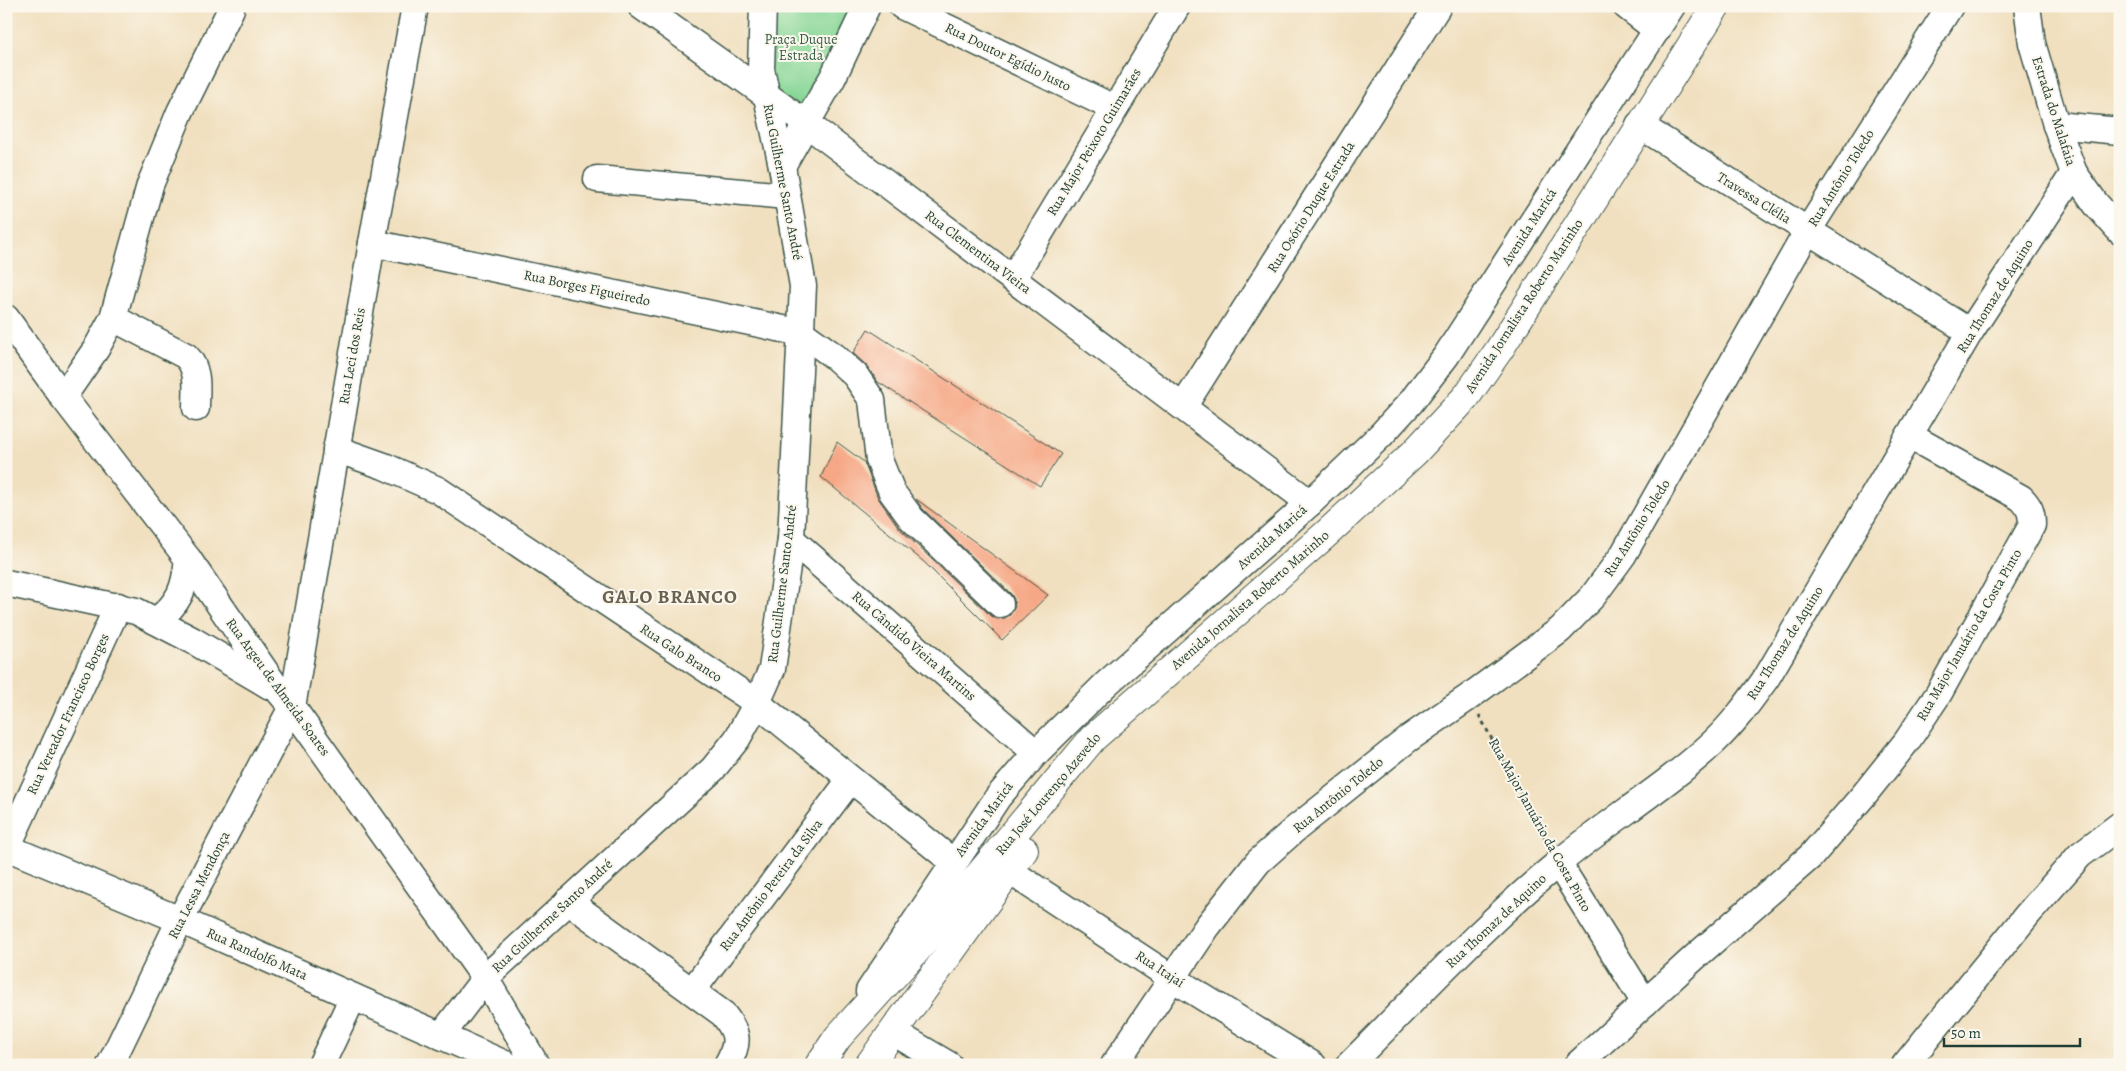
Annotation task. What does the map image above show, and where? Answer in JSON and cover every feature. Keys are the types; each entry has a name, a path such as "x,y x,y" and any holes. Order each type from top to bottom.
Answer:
{"main road":[{"name":"Avenida Jornalista Roberto Marinho","path":"1129,705 1414,454 1466,397 1499,350 1639,125 1716,6"},
{"name":"Rua José Lourenço Azevedo","path":"870,1065 1008,870 1073,785 1129,705"},
{"name":"Rua José Lourenço Azevedo","path":"819,1065 838,1037 915,952 1093,738 1129,705"}],"street":[{"name":"Rua Leci dos Reis","path":"285,699 336,450 415,6"},
{"name":"Rua Clementina Vieira","path":"641,6 807,124 1310,503"},
{"name":"Rua Guilherme Santo André","path":"442,1036 485,978 713,769 737,739 757,703 772,669 791,539 803,286 782,166 761,69 763,6"},
{"path":"782,166 833,77 867,6"},
{"name":"Rua Doutor Egídio Justo","path":"902,6 1114,108"},
{"name":"Rua Major Peixoto Guimarães","path":"1013,278 1177,6"},
{"name":"Rua Osório Duque Estrada","path":"1183,407 1438,6"},
{"path":"1626,6 1656,30"},
{"name":"Avenida Maricá","path":"838,1037 998,796 1036,752 1106,684 1310,503 1381,435 1411,402 1446,356 1672,6"},
{"name":"Rua Antônio Toledo","path":"1114,1065 1207,926 1258,862 1294,830 1408,740 1560,630 1593,596 1623,555 1807,232 1950,6"},
{"name":"Estrada do Malafaia","path":"2027,6 2032,43 2056,125 2074,173 2096,204 2120,231"},
{"path":"63,397 96,349 113,318 150,185 180,112 231,9"},
{"name":"Travessa Clélia","path":"1639,125 1807,232 1970,332"},
{"path":"2056,125 2120,132"},
{"name":"Rua Thomaz de Aquino","path":"1349,1065 1508,906 1558,863 1684,767 1715,741 1744,708 1767,677 1970,332 2074,173"},
{"path":"597,179 786,196"},
{"name":"Rua Borges Figueiredo","path":"372,243 802,333"},
{"name":"Rua Argeu de Almeida Soares","path":"6,318 63,397 188,559 285,699 485,978 536,1065"},
{"path":"113,318 186,356 192,362 196,372 196,408"},
{"path":"802,333 834,356 855,375 872,400 879,460 892,492 911,518 1000,604"},
{"name":"Rua Major Januário da Costa Pinto","path":"1577,1065 1811,856 1863,796 1907,741 1939,693 2032,525 2032,515 2029,507 2021,498 1910,436"},
{"name":"Rua Galo Branco","path":"336,450 384,466 438,490 757,703 953,862"},
{"name":"Rua Cândido Vieira Martins","path":"791,539 1036,752"},
{"path":"156,621 169,612 180,595 186,577 188,559"},
{"path":"6,583 136,611 156,621 285,699"},
{"name":"Rua Vereador Francisco Borges","path":"7,848 118,606"},
{"name":"Rua Lessa Mendonça","path":"110,1065 285,699"},
{"name":"Rua Antônio Pereira da Silva","path":"692,991 850,780"},
{"path":"1905,1065 2028,914 2080,855 2120,826"},
{"name":"Rua Randolfo Mata","path":"7,848 180,920 507,1065"},
{"name":"Rua Major Januário da Costa Pinto","path":"1558,863 1645,1003"},
{"name":"Rua Itajaí","path":"1008,870 1172,978 1313,1065"},
{"path":"568,901 723,1014 735,1029 736,1042 728,1065"},
{"path":"321,1065 353,997"},
{"path":"893,1032 949,1065"}],"path":[{"name":"Rua Major Januário da Costa Pinto","path":"1469,697 1558,863"}],"green space":[{"name":"Praça Duque Estrada","path":"763,6 862,6 807,124 765,93"}],"building":[{"path":"868,329 1061,454 1040,486 878,382 867,366 853,353"},
{"path":"837,442 864,462 878,498 900,529 990,615 997,619 1010,615 1015,607 1011,594 922,508 916,499 1048,595 1002,640 924,562 821,477"}],"district":[{"name":"GALO BRANCO","path":"670,597"}]}
